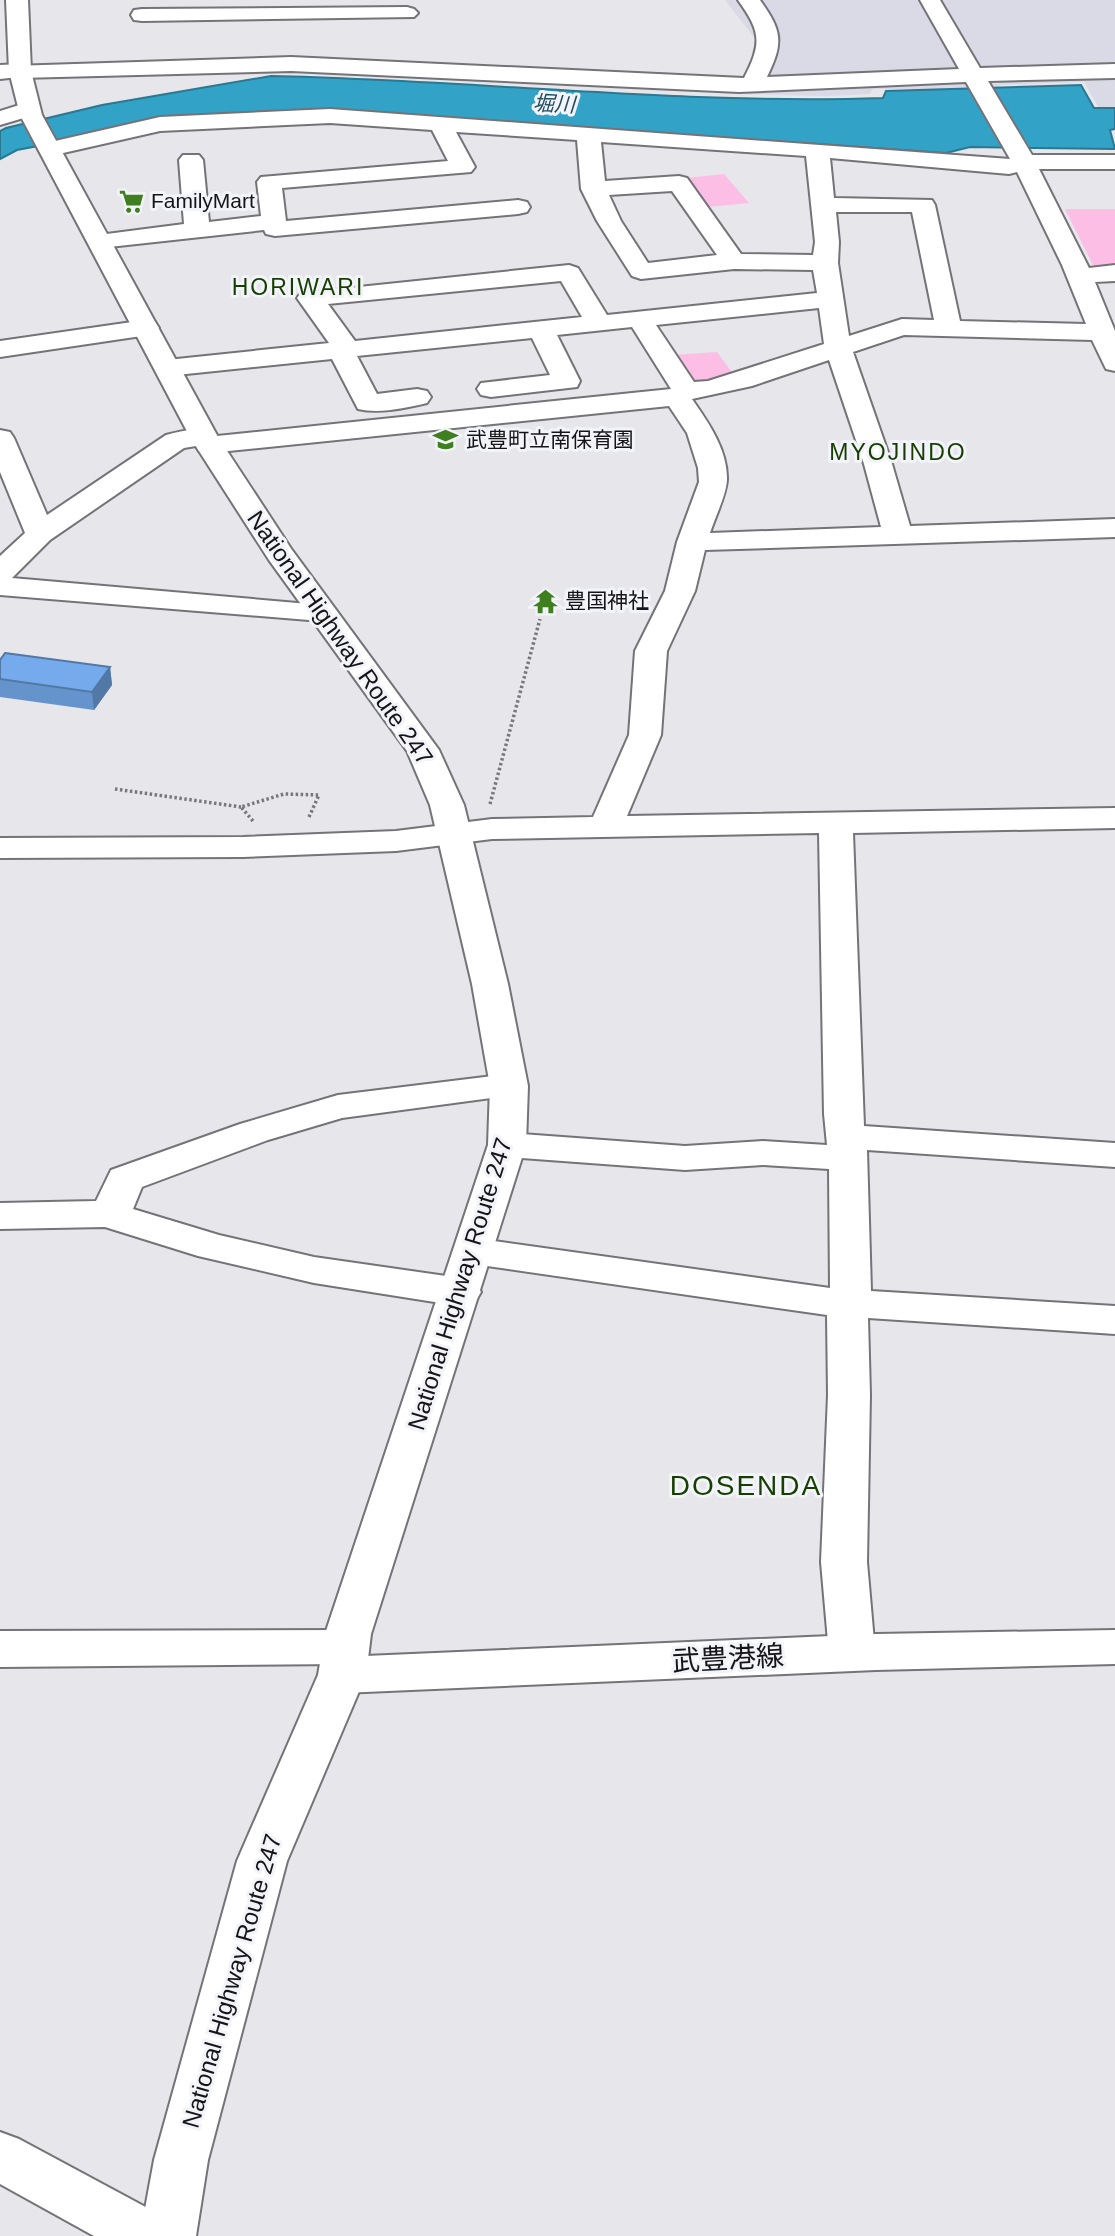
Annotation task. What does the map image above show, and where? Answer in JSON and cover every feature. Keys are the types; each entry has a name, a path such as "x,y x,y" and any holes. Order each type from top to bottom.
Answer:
{"main road":[{"name":"National Highway Route 247","path":"17,0 10,71 167,368 207,441 279,554 423,750 438,779 490,984 509,1086 507,1146 344,1661 262,1861 181,2160 168,2236"},
{"path":"749,0 771,35 768,52 752,84"},
{"path":"930,0 1024,162 1079,276 1115,363"},
{"path":"119,52 146,8 405,6 387,51"},
{"path":"10,71 119,52 291,64 387,51 635,82 752,84 857,78 1115,71"},
{"path":"0,118 40,129 330,116 817,150 1009,167 1024,162 1115,162"},
{"path":"440,123 463,167 269,182 275,229 518,207"},
{"path":"589,134 588,165 593,189 641,271 734,261 825,263"},
{"path":"817,150 827,242 825,263 838,348 898,534"},
{"path":"191,160 197,229"},
{"path":"593,189 679,183 734,261"},
{"path":"824,205 923,205 949,328"},
{"path":"100,241 274,222"},
{"path":"540,328 567,381 368,403 344,357 336,331 310,298 569,273 598,322"},
{"path":"1079,276 1115,273"},
{"path":"167,368 831,299"},
{"path":"606,826 645,735 651,651 680,591 692,542 713,482 712,468 701,433 639,318"},
{"path":"0,573 22,543 176,441 207,441 681,394 709,389 902,327 1101,331"},
{"path":"0,349 146,328"},
{"path":"0,438 22,543"},
{"path":"692,542 1115,528"},
{"path":"0,586 321,612"},
{"path":"0,848 243,847 396,841 492,829 1115,818"},
{"path":"836,822 847,1148 849,1302 844,1562 852,1653"},
{"path":"107,1214 113,1209 125,1179 286,1122 338,1107 373,1101 509,1086"},
{"path":"507,1146 685,1158 847,1148 1115,1155"},
{"path":"0,1216 107,1214 212,1247 314,1270 460,1292"},
{"path":"473,1251 821,1301 1115,1320"},
{"name":"武豊港線","path":"0,1649 344,1661 1115,1647"},
{"path":"0,2156 146,2236"}],"path":[{"path":"488,813 540,619"},
{"path":"115,789 242,807"}],"shaded area":[{"path":"725,0 1115,0 1115,108 1099,108 1084,82 999,85 1002,91 873,89 870,94 825,96 738,94 759,44"},
{"path":"724,174 749,203 707,207 686,178"},
{"path":"1065,209 1115,209 1115,265 1094,267"},
{"path":"717,352 734,375 707,383 695,383 674,355"}],"water":[{"name":"堀川","path":"271,76 654,95 806,99 883,98 886,91 1081,85 1094,108 1115,108 1115,129 1110,130 1115,149 970,147 946,153 804,143 796,145 345,112 170,121 17,150 0,159 0,131 6,128 102,105"}],"building":[{"path":"5,653 110,667 92,692 0,679 0,660"}],"place":[{"name":"FamilyMart","path":"131,201"},
{"name":"武豊町立南保育園","path":"446,440"},
{"name":"豊国神社","path":"545,601"}],"district":[{"name":"HORIWARI","path":"298,287"},
{"name":"MYOJINDO","path":"898,452"},
{"name":"DOSENDA","path":"746,1485"}]}
